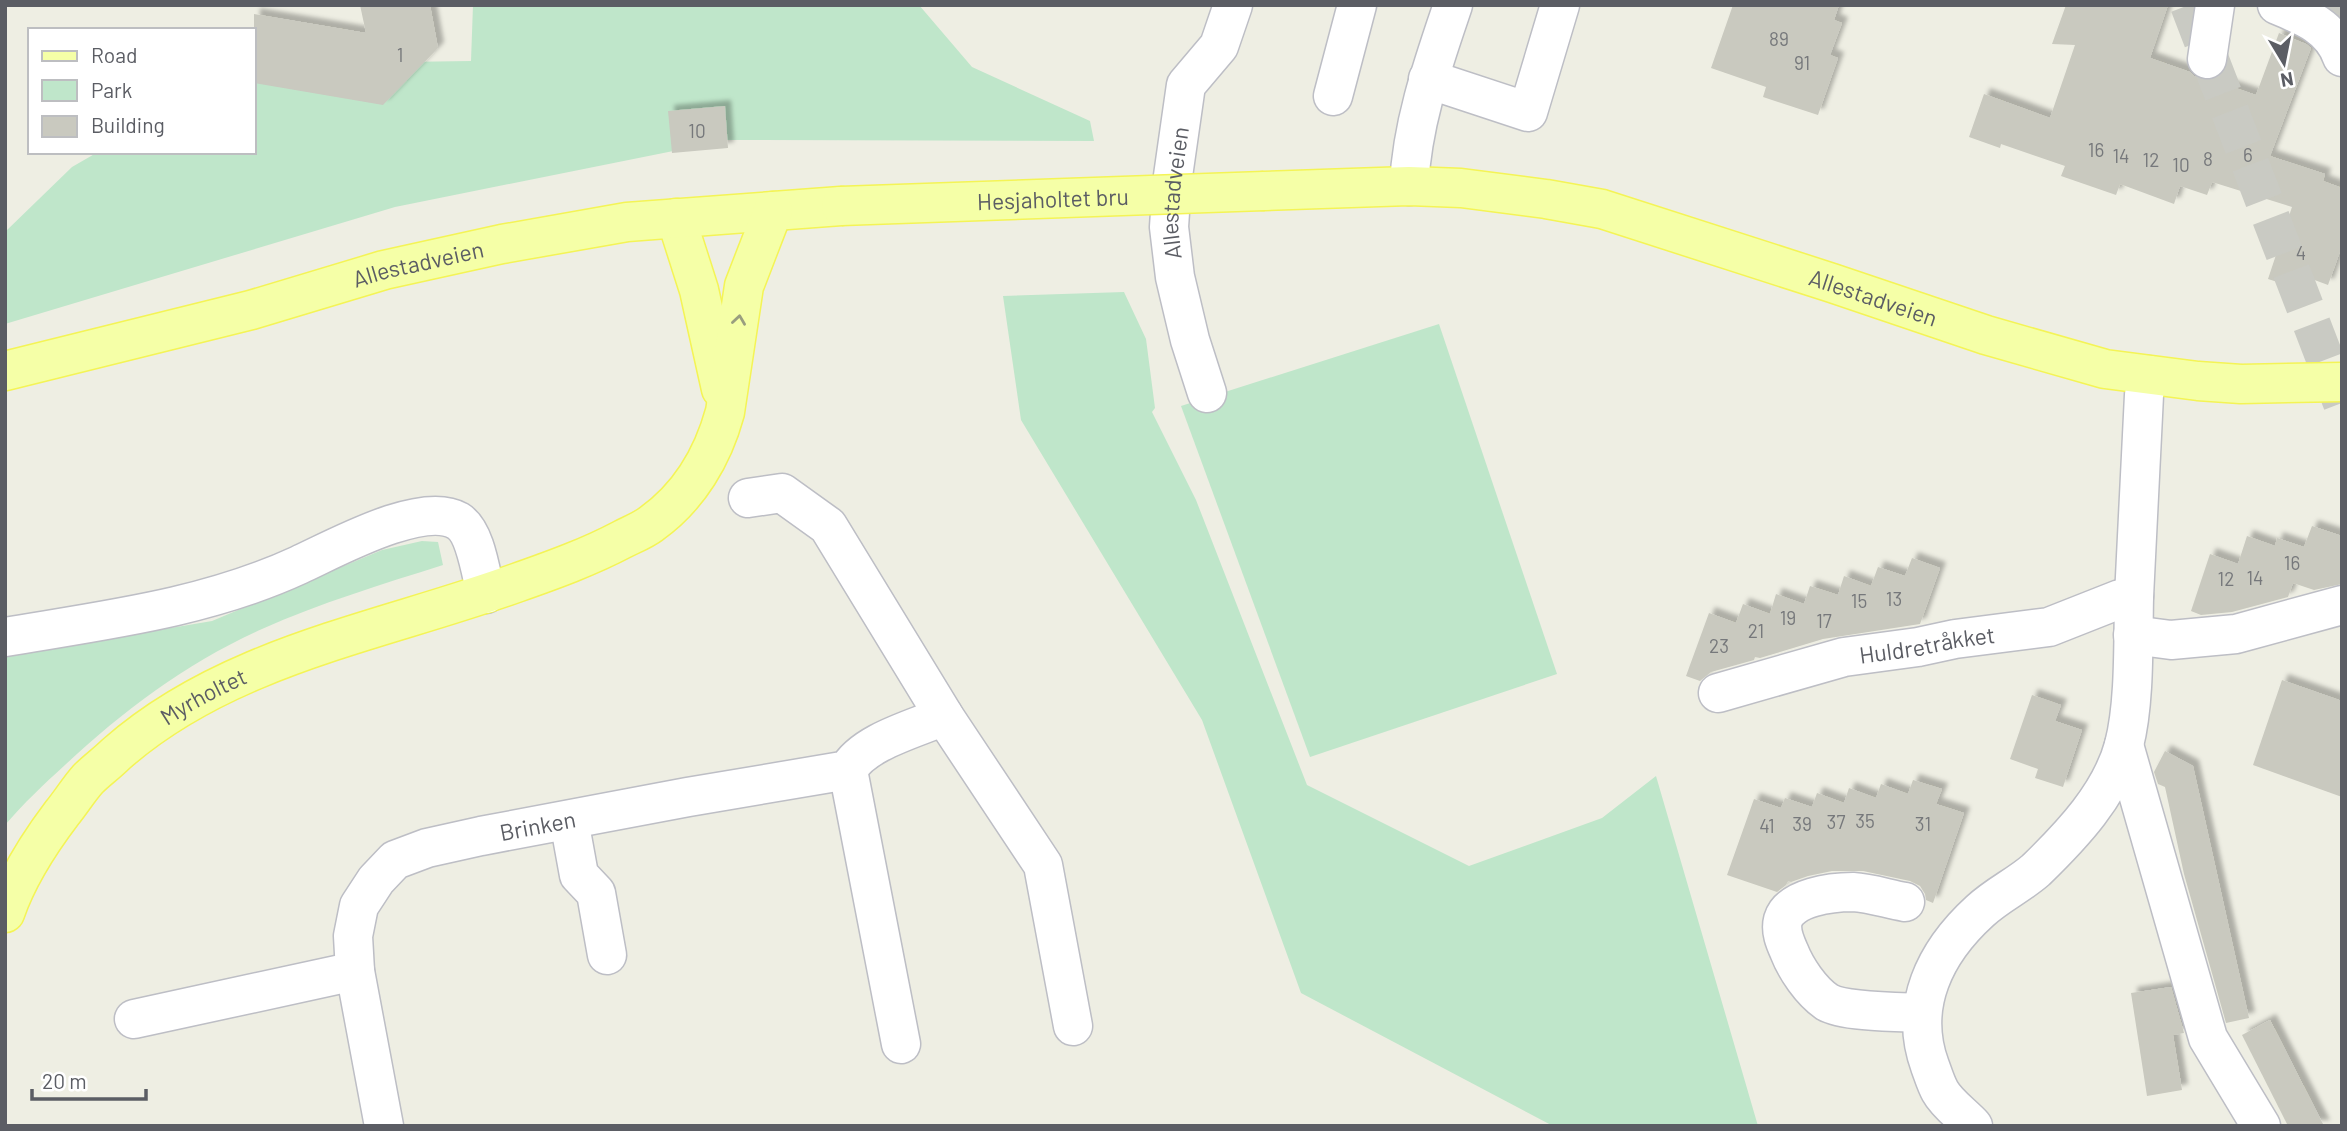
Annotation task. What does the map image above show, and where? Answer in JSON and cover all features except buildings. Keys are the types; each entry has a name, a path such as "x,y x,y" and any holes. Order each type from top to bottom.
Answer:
{"main road":[{"name":"Allestadveien","path":"1264,191 1409,186 1503,192 1602,209 1832,282 1986,335 2105,369 2241,384 2342,382"},
{"name":"Hesjaholtet bru","path":"841,206 1264,191"},
{"name":"Allestadveien","path":"5,371 251,310 384,270 527,239 627,222 841,206"},
{"name":"Myrholtet","path":"5,913 45,835 89,779 142,732 200,694 268,663 486,594 598,552 650,526 680,500 702,469 721,429 726,412 744,286 772,211"},
{"path":"676,218 699,290 726,412"}],"street":[{"name":"Allestadveien","path":"1207,393 1190,340 1175,277 1169,227 1172,183 1186,85 1219,46 1233,5"},
{"path":"1333,96 1357,5"},
{"path":"1409,186 1410,157 1428,79 1454,5"},
{"path":"1428,79 1528,112 1560,5"},
{"path":"2207,59 2215,5"},
{"path":"2277,5 2319,25 2333,37 2342,57"},
{"path":"1973,1126 1940,1092 1926,1053 1923,999 1931,974 1946,949 1980,911 2035,871 2091,810 2107,785 2123,745 2129,701 2144,395 2148,375"},
{"path":"748,498 782,493 828,526 944,716 1043,865 1073,1026"},
{"path":"5,637 150,612 213,598 268,579 389,524 436,514 459,521 471,536 486,594"},
{"name":"Huldretråkket","path":"1718,692 1844,657 2049,627 2134,596"},
{"path":"2133,635 2171,640 2236,634 2342,605"},
{"path":"901,1044 848,770 854,758 869,748 944,716"},
{"path":"2123,745 2208,1038 2261,1126"},
{"name":"Brinken","path":"384,1126 355,971 353,936 359,906 376,880 395,860 427,848 848,770"},
{"path":"569,820 579,875 596,893 607,955"},
{"path":"1905,902 1853,892 1807,897 1786,914 1782,923 1784,937 1798,968 1828,1003 1851,1008 1922,1013"},
{"path":"134,1019 355,971"}],"green space":[{"path":"473,5 919,5 972,67 1090,121 1094,141 728,140 395,207 5,324 5,232 72,167 95,154 256,154 256,67 262,64 471,61"},
{"path":"1124,292 1146,339 1155,408 1152,412 1196,500 1307,785 1469,866 1602,818 1656,776 1758,1126 1553,1126 1301,993 1202,720 1021,420 1003,296"},
{"path":"1439,324 1557,674 1310,757 1181,406"},
{"path":"422,541 438,542 443,565 306,611 208,656 110,725 5,825 5,656 212,621 382,550"}],"tunnel":[{"path":"2189,5 2342,403"},
{"path":"2329,5 2342,40"}]}
